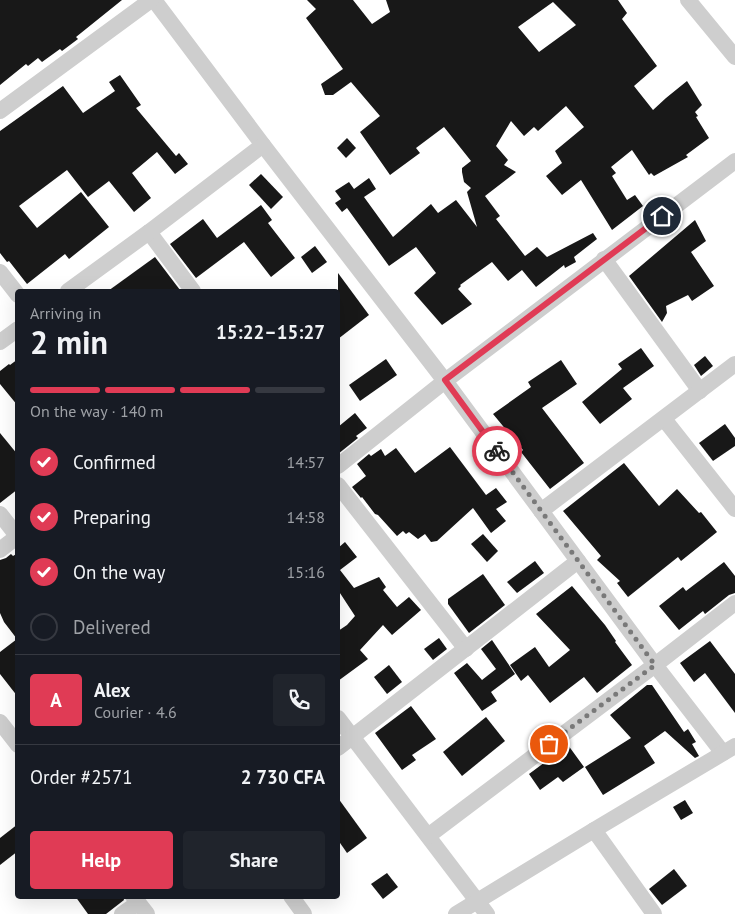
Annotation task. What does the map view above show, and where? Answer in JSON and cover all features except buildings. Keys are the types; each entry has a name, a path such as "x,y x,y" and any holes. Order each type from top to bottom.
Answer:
{"street":[{"path":"0,111 152,0 445,380 655,665 729,749 456,914"},
{"path":"688,0 735,57"},
{"path":"71,289 263,145"},
{"path":"340,464 445,380 735,161"},
{"path":"149,232 192,289"},
{"path":"604,259 700,392"},
{"path":"0,272 15,291"},
{"path":"0,342 15,330"},
{"path":"541,511 735,364"},
{"path":"664,418 735,509"},
{"path":"340,488 466,650"},
{"path":"0,514 15,534"},
{"path":"0,550 15,539"},
{"path":"340,746 578,561"},
{"path":"428,836 735,603"},
{"path":"340,721 486,914"},
{"path":"0,722 15,741"},
{"path":"594,830 654,914"},
{"path":"293,899 304,914"},
{"path":"122,914 139,904"}],"way so far":[{"path":"497,451 655,665 549,744"}],"route":[{"path":"497,451 445,380 662,216"}]}
